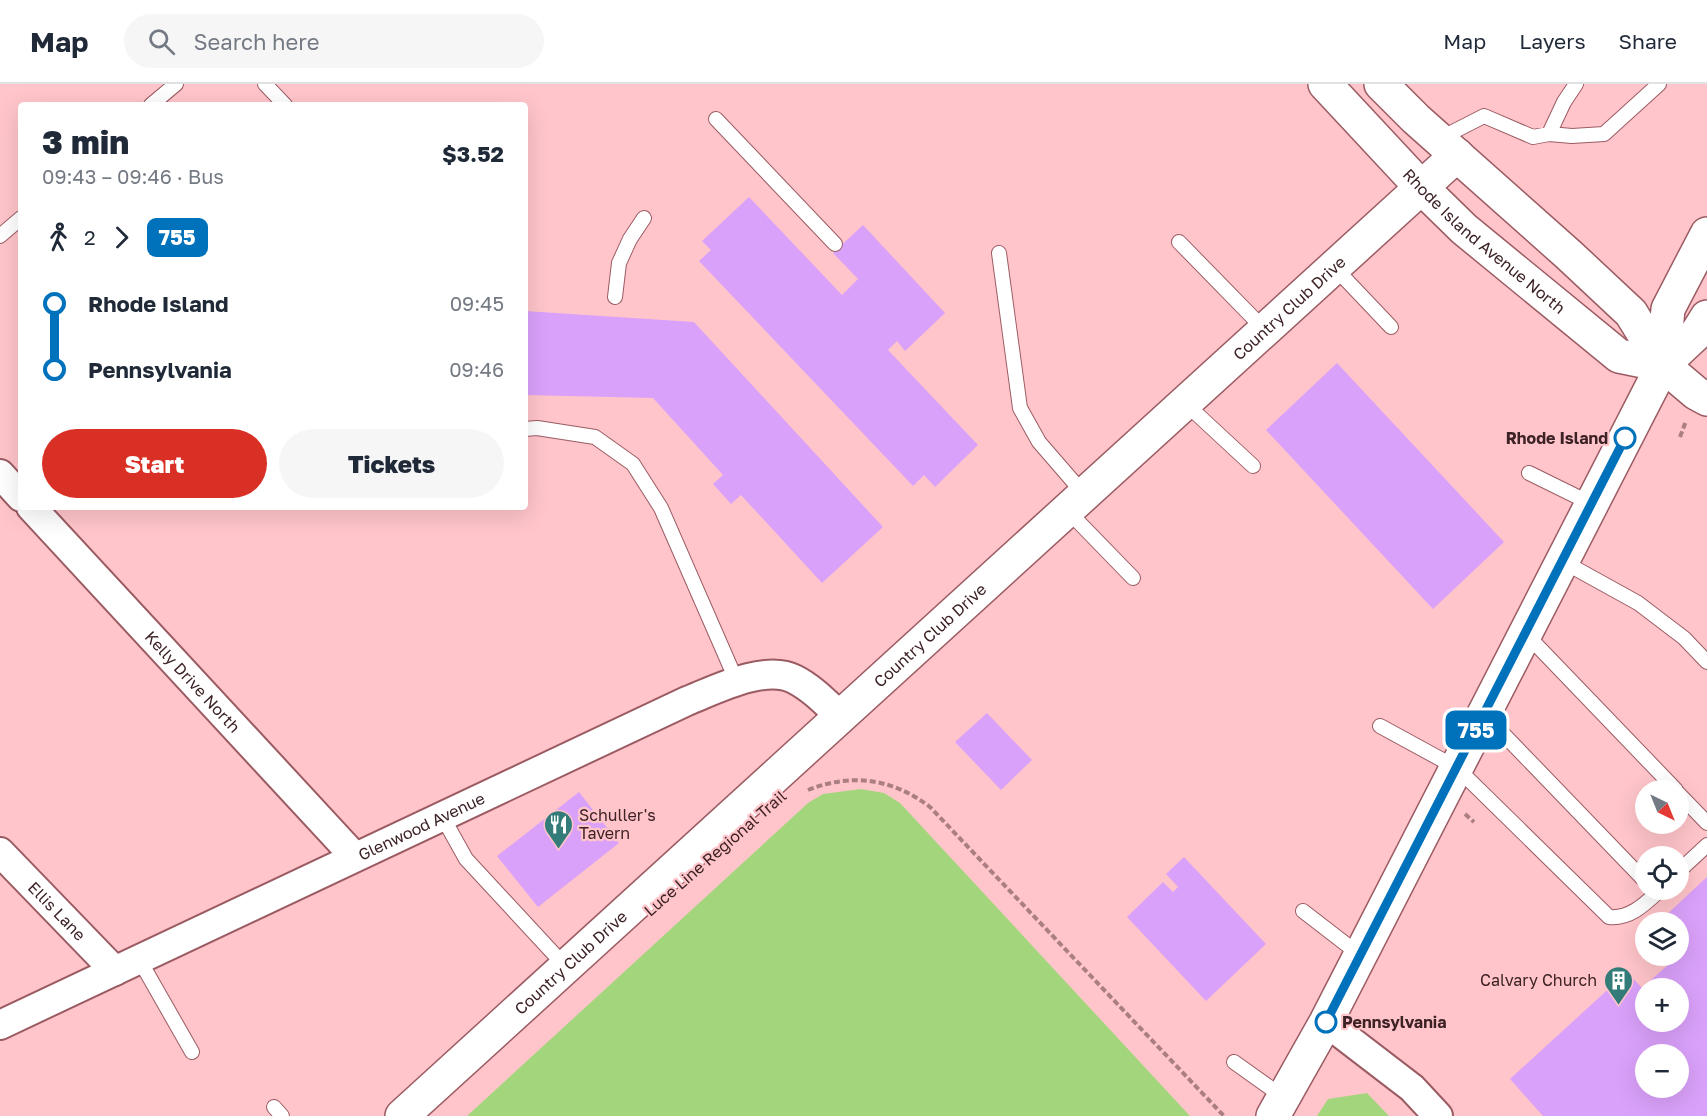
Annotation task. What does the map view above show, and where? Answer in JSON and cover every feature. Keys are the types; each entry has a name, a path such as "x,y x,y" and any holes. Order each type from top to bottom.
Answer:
{"street":[{"name":"Rhode Island Avenue North","path":"1325,84 1421,187 1464,229 1619,356 1663,365"},
{"name":"Rhode Island Avenue North","path":"1381,84 1631,313 1663,365 1696,393 1707,399"},
{"name":"Country Club Drive","path":"402,1116 1421,187 1448,147"},
{"path":"1663,365 1668,309 1707,234"},
{"path":"1278,1106 1361,956 1663,365 1697,333 1707,317"},
{"path":"0,474 18,494"},
{"name":"Kelly Drive North","path":"34,510 355,856"},
{"name":"Glenwood Avenue","path":"0,1025 687,700 760,675 773,674 786,676 812,691 841,717"},
{"name":"Ellis Lane","path":"0,852 127,965"},
{"path":"1326,1022 1412,1088 1438,1116"}],"lane":[{"path":"155,102 176,84"},
{"path":"265,84 282,102"},
{"path":"1549,134 1564,102 1576,84"},
{"path":"1448,147 1484,116 1533,137 1549,134 1572,136 1604,134 1659,84"},
{"path":"716,119 835,244"},
{"path":"615,297 619,263 644,218"},
{"path":"0,236 18,221"},
{"path":"1179,242 1265,330"},
{"path":"999,253 1020,408 1076,502 1133,578"},
{"path":"1334,267 1391,327"},
{"path":"1185,403 1253,466"},
{"path":"528,429 537,428 596,437 633,464 661,508 737,682"},
{"path":"1529,473 1592,504"},
{"path":"1562,561 1638,603 1684,638 1707,662"},
{"path":"1526,633 1666,780"},
{"path":"1484,714 1635,871"},
{"path":"1380,726 1456,768 1609,917 1621,918 1643,906 1648,900"},
{"path":"1689,804 1707,823"},
{"path":"442,816 466,859 566,967"},
{"path":"1689,862 1707,845"},
{"path":"1303,911 1361,956"},
{"path":"127,965 192,1052"},
{"path":"1234,1062 1278,1106"}],"path":[{"name":"Luce Line Regional Trail","path":"805,792 824,784 842,781 872,781 896,786 916,796 930,807 1224,1116"}],"green space":[{"path":"861,789 884,793 900,803 1190,1116 467,1116 808,803 823,794"},
{"path":"1367,1093 1389,1116 1317,1116 1328,1099"}],"building":[{"path":"749,197 842,295 858,279 833,253 863,225 945,313 905,351 897,341 888,350 978,445 935,487 924,475 913,486 699,261 711,250 702,241"},
{"path":"528,311 694,322 883,527 822,583 741,495 731,504 713,484 723,475 653,398 528,395"},
{"path":"1337,363 1504,542 1433,609 1266,430"},
{"path":"987,713 1032,760 1001,790 955,742"},
{"name":"Schuller's Tavern","path":"579,792 619,843 538,907 497,856"},
{"path":"1184,857 1266,944 1206,1001 1127,917 1163,882 1173,892 1178,887 1166,874"},
{"name":"Calvary Church","path":"1707,877 1707,1116 1543,1116 1510,1079 1627,972 1635,981 1635,1032 1689,1032 1689,978 1653,978 1667,966 1689,966 1689,912 1669,912 1682,900 1689,900 1689,894"}],"bus line":[{"name":"755","path":"1326,1022 1625,438"}],"place":[{"name":"Rhode Island","path":"1625,438"},
{"name":"Schuller's Tavern","path":"558,850"},
{"name":"Calvary Church","path":"1618,1006"},
{"name":"Pennsylvania","path":"1326,1022"}]}
